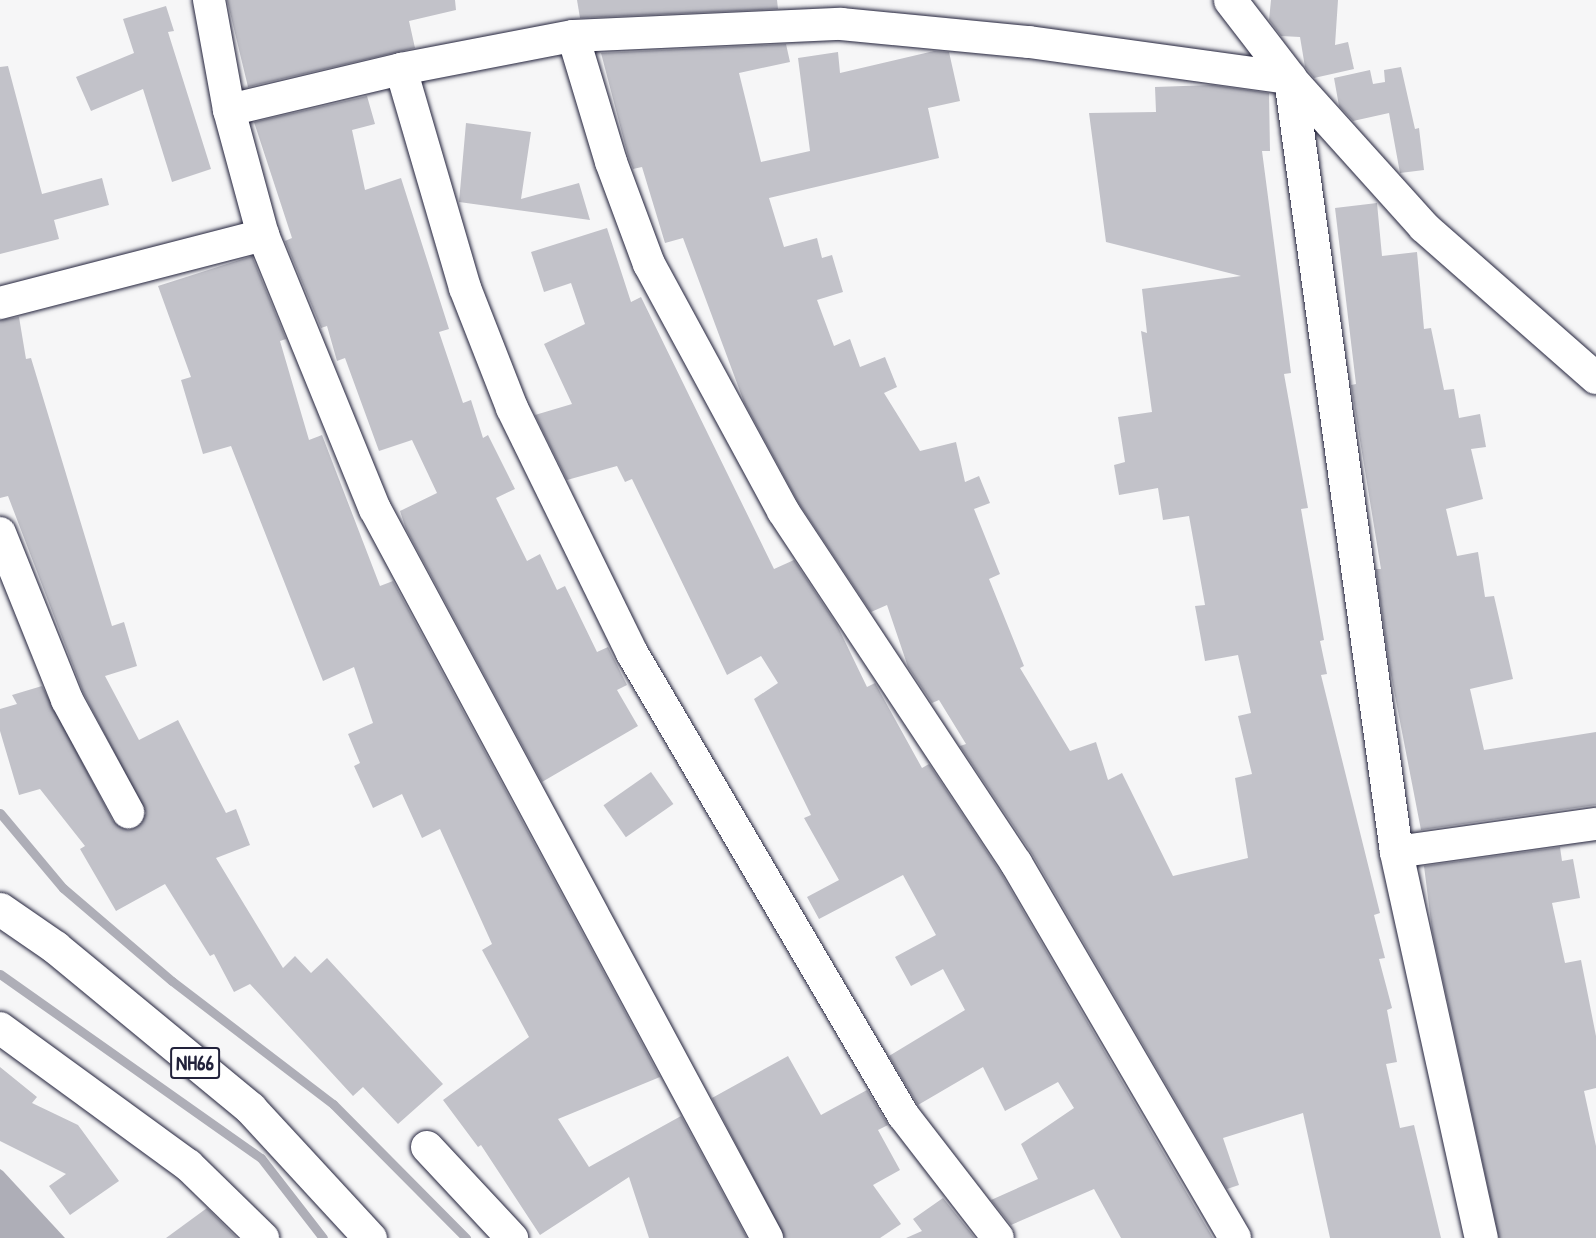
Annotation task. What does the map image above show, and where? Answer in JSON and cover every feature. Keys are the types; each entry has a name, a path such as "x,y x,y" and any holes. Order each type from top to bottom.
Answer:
{"main road":[{"path":"1230,0 1290,78 1396,852 1481,1238"},
{"name":"NH66","path":"0,909 55,946 250,1108 370,1238"}],"street":[{"path":"208,0 229,110 263,235 375,509 767,1238"},
{"path":"229,110 402,69 573,36 841,24 1029,42 1290,78 1424,228 1596,378"},
{"path":"573,36 611,162 649,264 783,511 1016,862 1235,1238"},
{"path":"402,69 465,288 512,408 632,653 903,1115 998,1238"},
{"path":"0,303 263,235"},
{"path":"0,533 67,700 128,812"},
{"path":"1396,852 1596,824"},
{"path":"0,1028 188,1166 263,1238"},
{"path":"428,1147 512,1238"}],"shaded area":[{"path":"0,1169 3,1171 65,1238 0,1238"}],"building":[{"path":"227,0 455,0 456,10 409,21 415,48 248,87"},
{"path":"577,0 777,0 778,9 580,18"},
{"path":"1271,0 1338,0 1335,45 1348,42 1354,69 1314,78 1305,67 1300,37 1281,36 1269,20"},
{"path":"166,6 174,31 168,32 211,169 172,182 143,89 91,111 76,77 134,53 123,19"},
{"path":"786,44 790,62 739,73 761,162 810,151 798,58 838,52 840,73 934,51 949,52 960,101 928,108 939,158 769,198 784,247 817,238 822,258 832,255 843,292 817,300 834,346 850,339 860,367 885,357 897,387 884,393 920,451 956,442 965,482 979,476 990,503 974,509 1000,574 989,579 1024,666 1020,668 1070,751 1096,742 1108,780 1122,773 1173,876 1248,858 1235,778 1252,774 1238,716 1251,713 1238,655 1205,661 1195,606 1205,605 1189,516 1163,520 1158,488 1119,495 1114,465 1125,462 1118,417 1152,412 1141,331 1147,333 1142,289 1241,276 1106,242 1089,113 1156,112 1155,87 1212,85 1269,93 1270,151 1262,151 1291,373 1284,374 1308,508 1301,509 1324,640 1320,641 1327,674 1321,675 1380,913 1374,915 1385,958 1379,959 1392,1008 1387,1010 1397,1062 1386,1064 1400,1128 1414,1125 1441,1238 1330,1238 1303,1113 1223,1138 1239,1185 1227,1189 1032,854 960,746 966,744 939,700 932,703 908,667 887,605 871,612 798,502 744,402 683,238 665,243 642,167 633,169 628,156 601,53"},
{"path":"8,66 42,194 102,178 109,205 54,220 59,239 0,254 0,67"},
{"path":"1401,67 1415,129 1419,128 1424,170 1400,173 1389,113 1353,121 1339,106 1334,78 1370,70 1373,84 1385,82 1384,70"},
{"path":"367,96 375,124 352,130 365,190 401,178 449,329 439,332 463,403 471,400 483,438 488,435 515,489 496,498 527,561 540,554 557,590 565,586 597,652 608,647 627,685 617,690 638,726 542,782 406,529 400,511 437,493 412,440 379,451 345,358 337,361 327,326 321,328 285,241 292,238 254,122"},
{"path":"466,123 531,132 521,199 579,183 590,220 459,202"},
{"path":"1377,203 1382,256 1417,252 1424,329 1431,328 1444,390 1454,389 1459,418 1480,414 1486,447 1471,449 1483,499 1446,509 1457,556 1478,552 1485,597 1494,596 1513,679 1470,689 1484,750 1596,732 1596,805 1421,830 1390,670 1376,569 1381,569 1351,385 1356,384 1335,208"},
{"path":"607,228 631,302 641,297 774,569 794,560 837,625 867,687 875,683 922,768 929,764 1001,873 1213,1238 1121,1238 1094,1189 1011,1225 991,1200 1038,1179 1021,1144 1074,1108 1058,1082 1005,1111 983,1067 918,1105 889,1056 965,1010 943,969 911,986 895,957 936,935 903,875 819,919 807,897 839,880 804,818 811,815 754,699 778,683 761,656 727,675 632,479 625,482 617,466 567,480 535,415 572,404 544,344 585,324 571,283 544,292 531,252"},
{"path":"252,256 286,339 280,341 309,440 322,435 380,586 393,581 660,1077 558,1119 589,1167 681,1116 747,1238 649,1238 629,1177 540,1235 481,1145 478,1147 443,1100 529,1037 482,950 492,944 440,829 422,838 402,794 373,808 354,766 360,763 348,734 373,723 354,667 323,681 231,446 203,454 181,380 191,377 158,286"},
{"path":"19,317 26,359 31,358 112,626 124,622 137,666 105,676 139,740 178,720 226,813 236,809 250,845 216,858 283,968 295,956 311,973 327,958 443,1084 398,1124 363,1087 353,1096 250,984 234,992 214,954 210,956 165,884 116,911 80,849 85,846 40,789 19,795 0,731 0,709 17,704 12,695 42,686 113,821 128,830 137,827 146,813 83,692 8,496 0,498 0,320"},
{"path":"651,772 673,804 626,837 603,805"},
{"path":"1560,847 1562,861 1573,859 1580,898 1552,903 1565,963 1581,960 1596,1036 1596,1088 1584,1091 1596,1146 1596,1238 1499,1238 1432,930 1424,866"},
{"path":"788,1056 821,1115 867,1090 888,1125 878,1130 900,1170 873,1185 901,1224 880,1238 785,1238 712,1098"},
{"path":"0,1067 37,1097 32,1103 78,1125 119,1181 70,1215 49,1186 66,1174 0,1141"},
{"path":"943,1198 975,1238 906,1238 922,1231 913,1219"},
{"path":"207,1208 237,1238 166,1238"}],"waterway":[{"path":"0,813 63,888 172,981 333,1104 466,1238"},
{"path":"0,974 261,1158 323,1238"}]}
